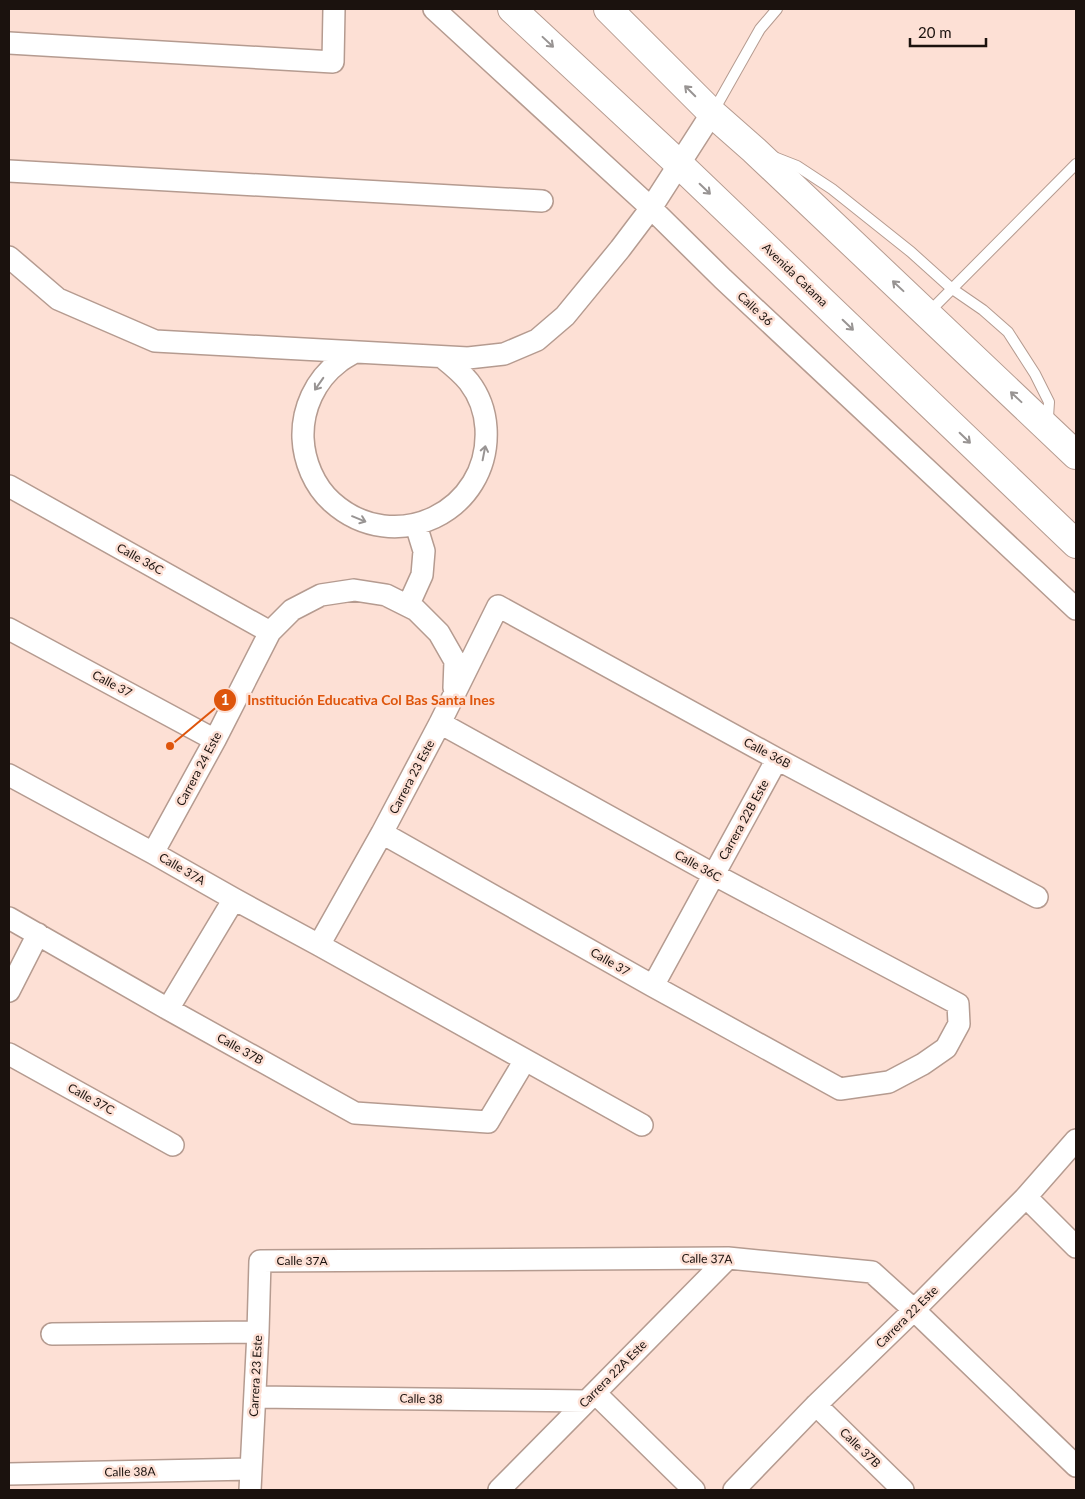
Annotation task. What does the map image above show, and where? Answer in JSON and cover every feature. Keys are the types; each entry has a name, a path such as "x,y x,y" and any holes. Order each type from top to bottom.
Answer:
{"main road":[{"name":"Avenida Catama","path":"512,9 680,165 1076,544"},
{"path":"611,10 712,113 754,150 1076,455"}],"street":[{"path":"9,43 333,62 334,9"},
{"name":"Calle 36","path":"434,9 651,208 723,279 1076,609"},
{"path":"9,257 58,299 155,341 468,358 504,354 537,340 565,316 620,250 651,208 712,113"},
{"path":"9,171 542,201"},
{"path":"355,352 339,362 325,375 314,390 306,408 303,426 303,446 308,464 316,481 327,497 341,510 358,519 376,525 396,527 416,525 434,518 451,508 466,494 476,478 484,459 487,440 485,420 480,401 458,369 442,357"},
{"name":"Calle 36C","path":"9,486 270,632"},
{"path":"408,606 422,575 424,551 416,525"},
{"name":"Carrera 24 Este","path":"153,853 215,740 270,632 292,610 321,595 354,590 386,595 416,610 439,632 455,661 454,694"},
{"name":"Carrera 23 Este","path":"319,945 382,833 440,723 498,606"},
{"name":"Calle 36B","path":"498,606 777,759 1038,897"},
{"name":"Calle 37","path":"9,629 215,740"},
{"name":"Calle 36C","path":"440,723 713,874 958,1004 959,1024 946,1048 924,1064 889,1082 840,1089"},
{"name":"Carrera 22B Este","path":"653,986 777,759"},
{"name":"Calle 37A","path":"9,775 642,1125"},
{"name":"Calle 37","path":"382,833 840,1089"},
{"path":"168,1009 234,899"},
{"name":"Calle 37B","path":"9,918 168,1009 355,1112 488,1122 525,1060"},
{"path":"9,991 38,934"},
{"name":"Calle 37C","path":"9,1054 174,1145"},
{"name":"Carrera 22 Este","path":"734,1490 816,1405 1026,1197 1076,1140"},
{"path":"1026,1197 1076,1247"},
{"name":"Calle 37A","path":"260,1261 728,1258 872,1272 1076,1466"},
{"name":"Carrera 22A Este","path":"499,1490 728,1258"},
{"name":"Carrera 23 Este","path":"250,1490 260,1261"},
{"path":"52,1334 258,1332"},
{"name":"Calle 38","path":"255,1397 591,1397"},
{"path":"591,1397 694,1490"},
{"name":"Calle 37B","path":"816,1405 903,1490"},
{"name":"Calle 38A","path":"9,1474 251,1469"}],"lane":[{"path":"712,113 760,29 777,9"},
{"path":"754,150 797,166 832,189 911,252 951,288 983,310 1008,332 1035,374 1049,402 1048,417 1044,423"},
{"path":"927,314 1076,164"}],"place":[{"name":"Institución Educativa Col Bas Santa Ines","path":"170,746"}]}
